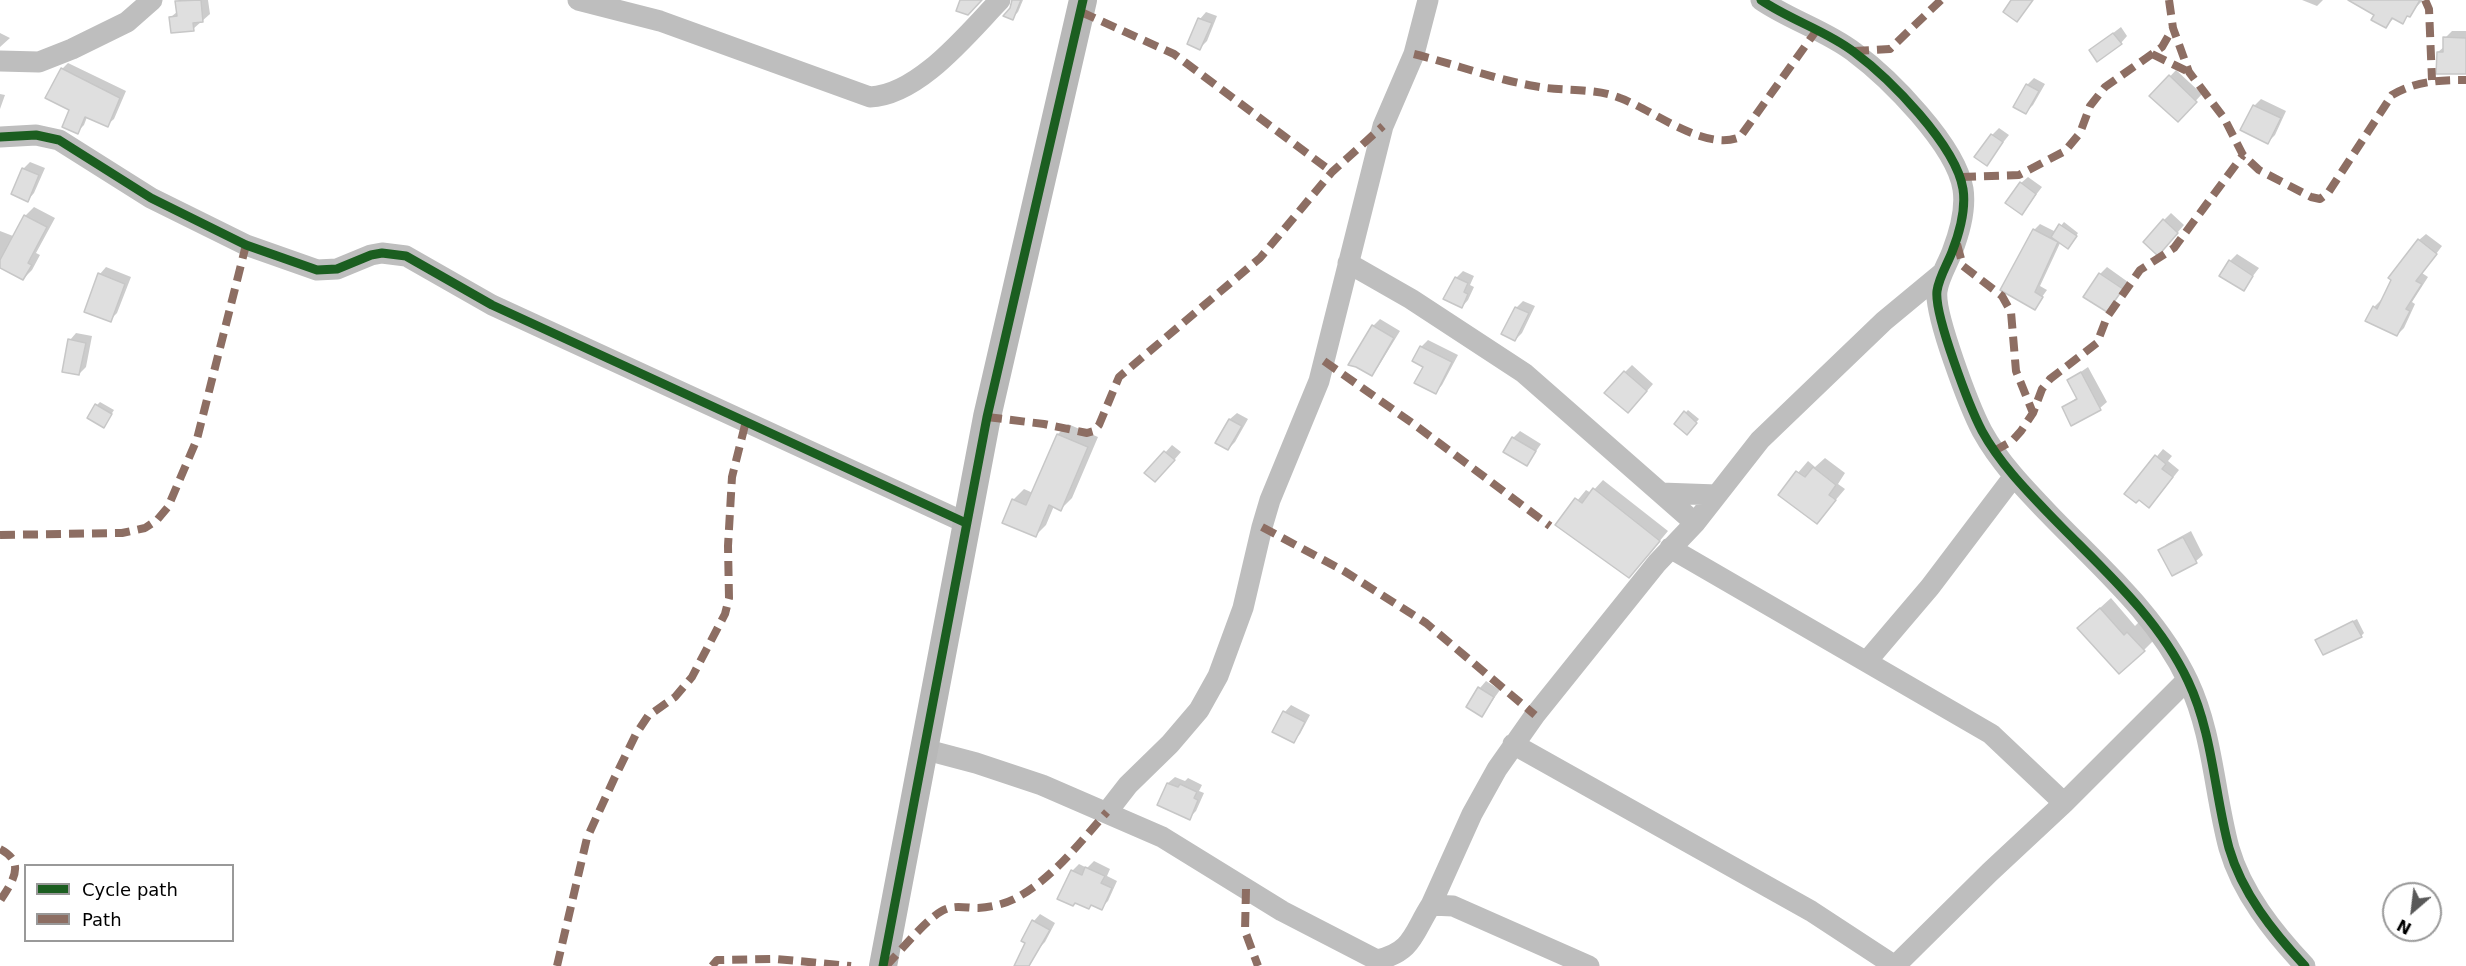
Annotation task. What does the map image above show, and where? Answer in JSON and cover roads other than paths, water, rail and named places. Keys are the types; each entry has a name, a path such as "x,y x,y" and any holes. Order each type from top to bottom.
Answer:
{"street":[{"path":"0,61 39,62 72,49 127,22 152,0"},
{"path":"578,0 660,21 870,97 880,96 934,67 1000,0"},
{"path":"883,966 990,405 1083,0"},
{"path":"1107,812 1128,785 1170,744 1199,710 1218,676 1243,608 1270,500 1319,381 1383,126 1414,54 1428,0"},
{"path":"1761,0 1853,51 1894,88 1928,125 1946,149 1961,177 1964,199 1956,241 1942,273 1937,293 1939,313 1966,393 1981,429 1994,451 2014,476 2144,612 2167,644 2199,707 2208,739 2229,850 2244,885 2264,918 2305,966"},
{"path":"0,137 36,135 59,140 151,198 246,245 317,270 337,269 371,255 382,253 406,256 492,305 966,523"},
{"path":"1348,263 1411,299 1524,373 1695,523"},
{"path":"923,749 976,763 1107,812 1162,837 1282,911 1363,955 1377,960 1391,957 1401,958 1431,905 1472,814 1513,744 1670,548 1695,523 1760,440 1884,321 1942,273"},
{"path":"1867,661 1930,587 2014,476"},
{"path":"1661,493 1717,495"},
{"path":"1670,548 1990,734 2064,803"},
{"path":"1513,744 1811,911 1895,966 2064,803 2187,680"},
{"path":"1431,905 1453,906 1589,966"}]}
